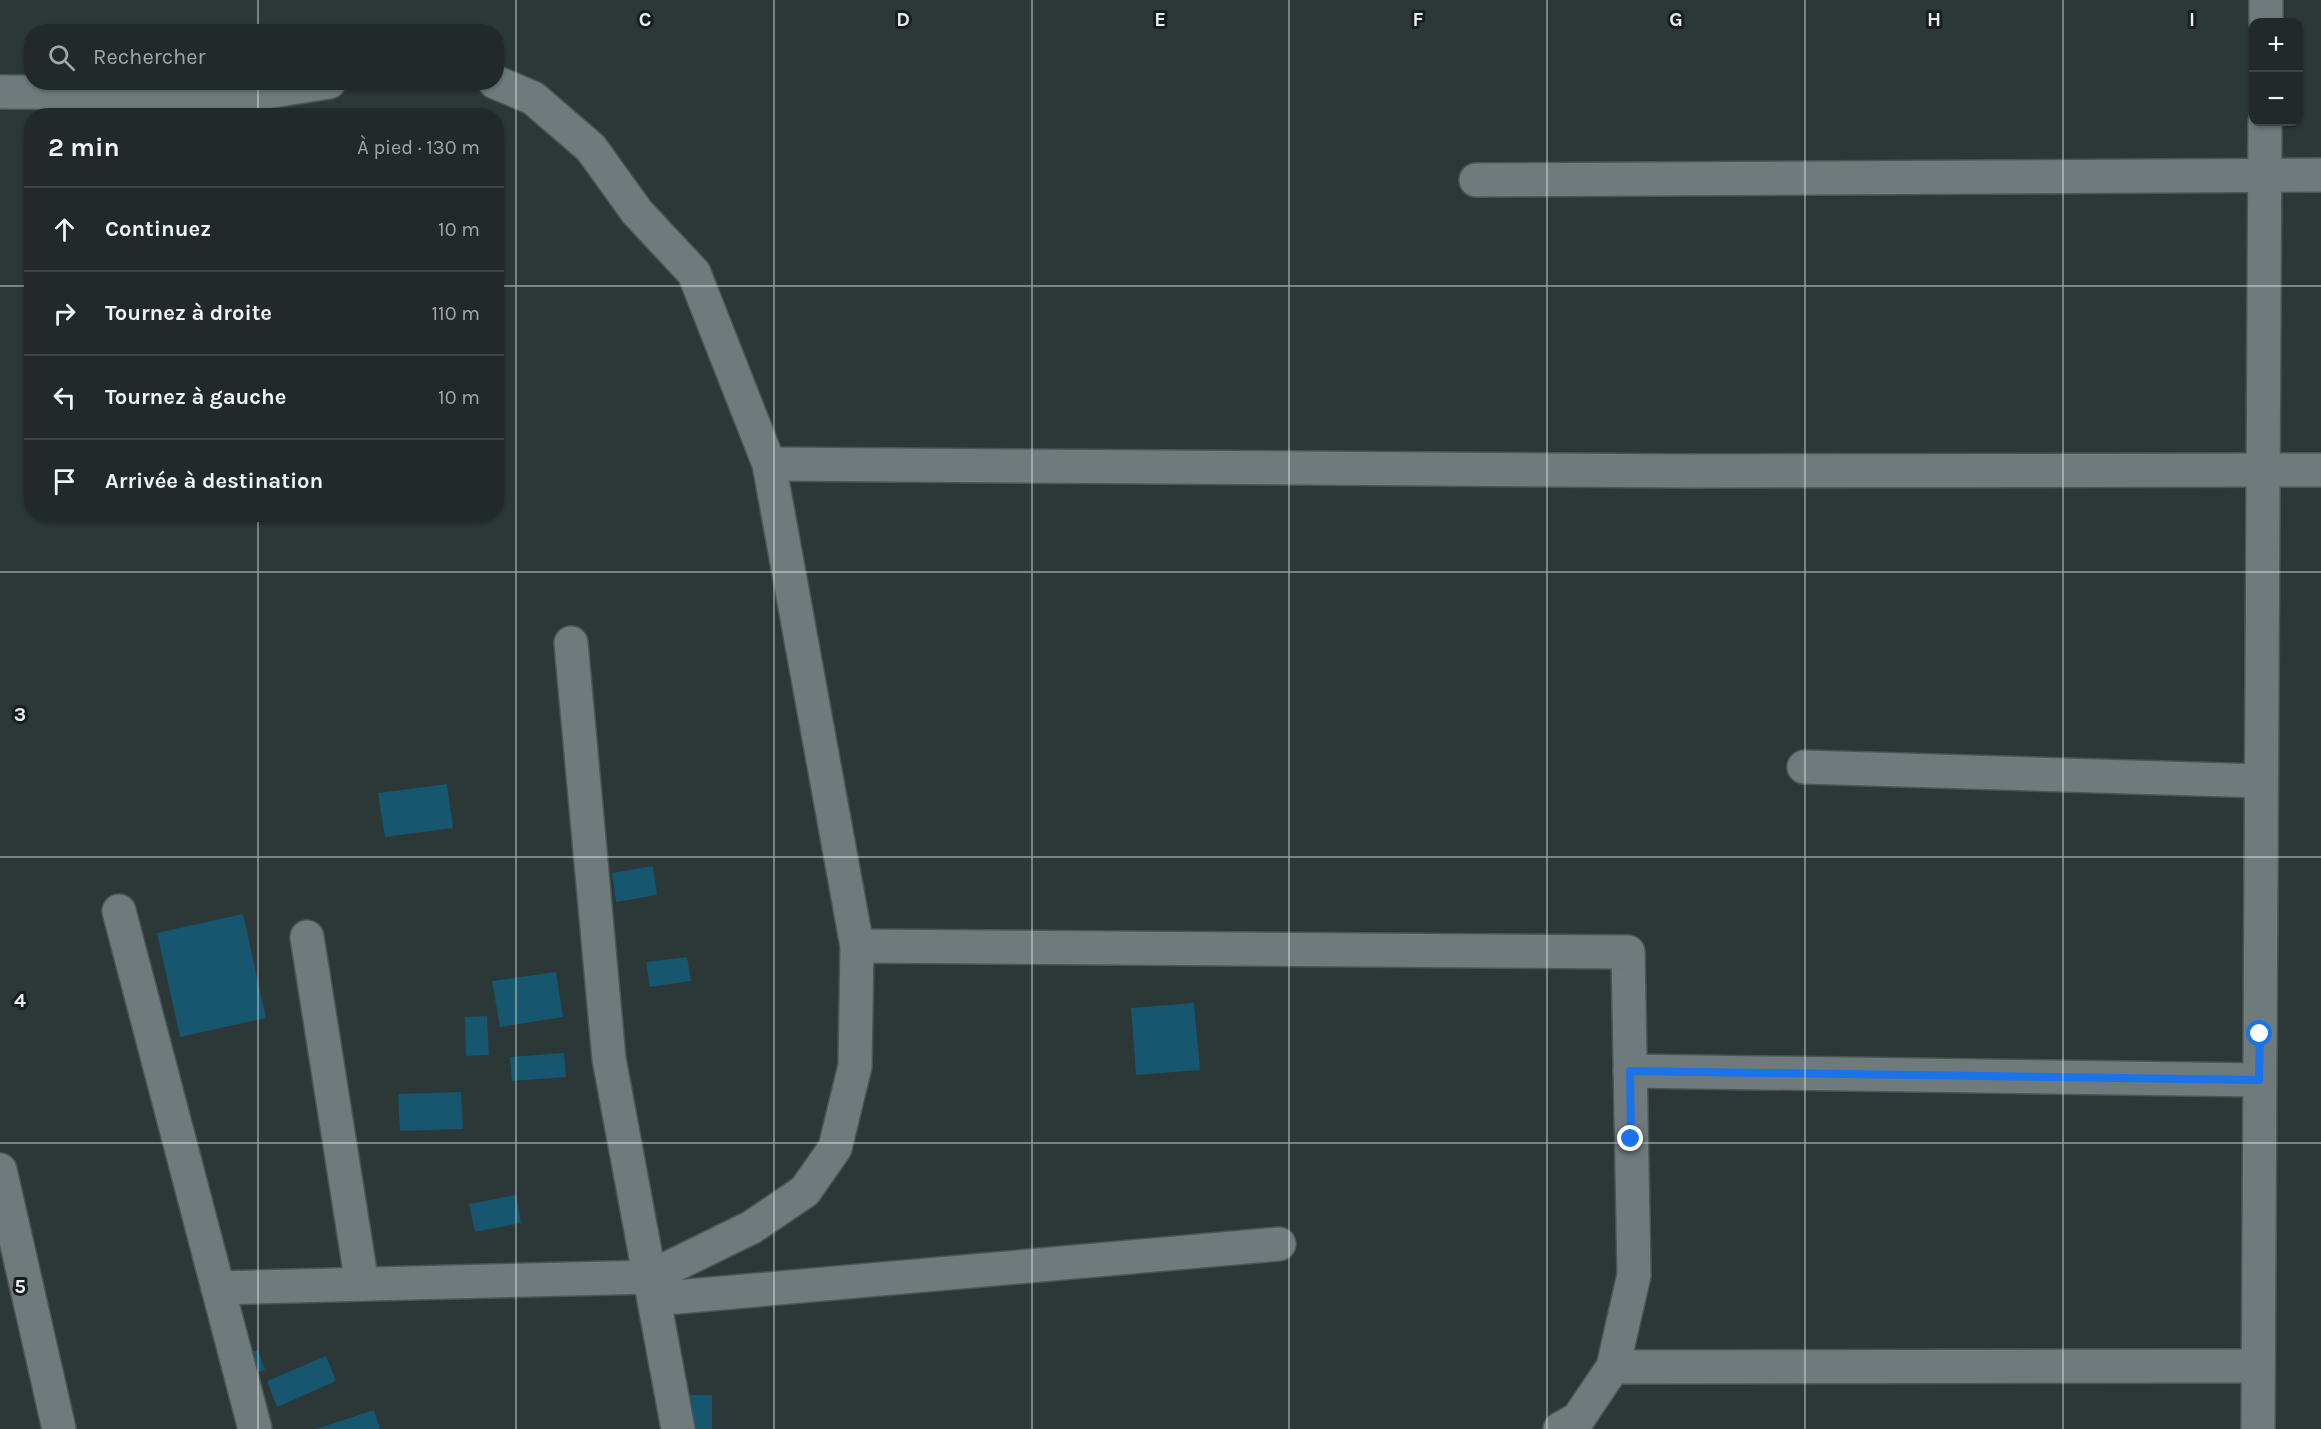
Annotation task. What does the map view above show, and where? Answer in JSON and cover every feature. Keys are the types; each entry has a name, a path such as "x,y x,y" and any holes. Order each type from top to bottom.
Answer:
{"street":[{"path":"2266,0 2266,18"},
{"path":"504,86 533,98 591,148 638,212 694,273 769,464 857,946 855,1066 835,1148 805,1191 752,1227 652,1288"},
{"path":"0,92 260,93 279,90"},
{"path":"2258,1429 2265,126"},
{"path":"1476,180 2321,175"},
{"path":"769,464 1677,471 2321,470"},
{"path":"571,643 609,1059 678,1429"},
{"path":"1804,767 2261,781"},
{"path":"119,910 255,1429"},
{"path":"307,937 362,1284"},
{"path":"857,946 1628,952 1634,1275 1613,1367 1578,1419 1560,1429"},
{"path":"1630,1071 2259,1080"},
{"path":"0,1170 59,1429"},
{"path":"218,1288 362,1284 652,1288 1279,1244"},
{"path":"1613,1367 2258,1365"}],"building":[{"path":"447,784 453,828 385,837 378,793"},
{"path":"653,866 657,895 616,902 612,873"},
{"path":"243,914 266,1018 180,1037 157,933"},
{"path":"687,957 691,981 650,987 646,962"},
{"path":"556,972 563,1017 500,1027 492,981"},
{"path":"1194,1003 1200,1070 1136,1075 1131,1008"},
{"path":"487,1016 489,1055 466,1056 465,1017"},
{"path":"564,1053 566,1077 512,1081 510,1057"},
{"path":"461,1092 463,1129 400,1131 398,1094"},
{"path":"516,1195 521,1223 475,1232 469,1204"},
{"path":"258,1350 265,1370 245,1375 238,1355"},
{"path":"326,1356 336,1381 277,1407 267,1381"},
{"path":"672,1395 712,1395 712,1429 682,1429"},
{"path":"374,1410 380,1429 316,1429"}],"route":[{"path":"1631,1139 1630,1071 2259,1080 2260,1034"}]}
